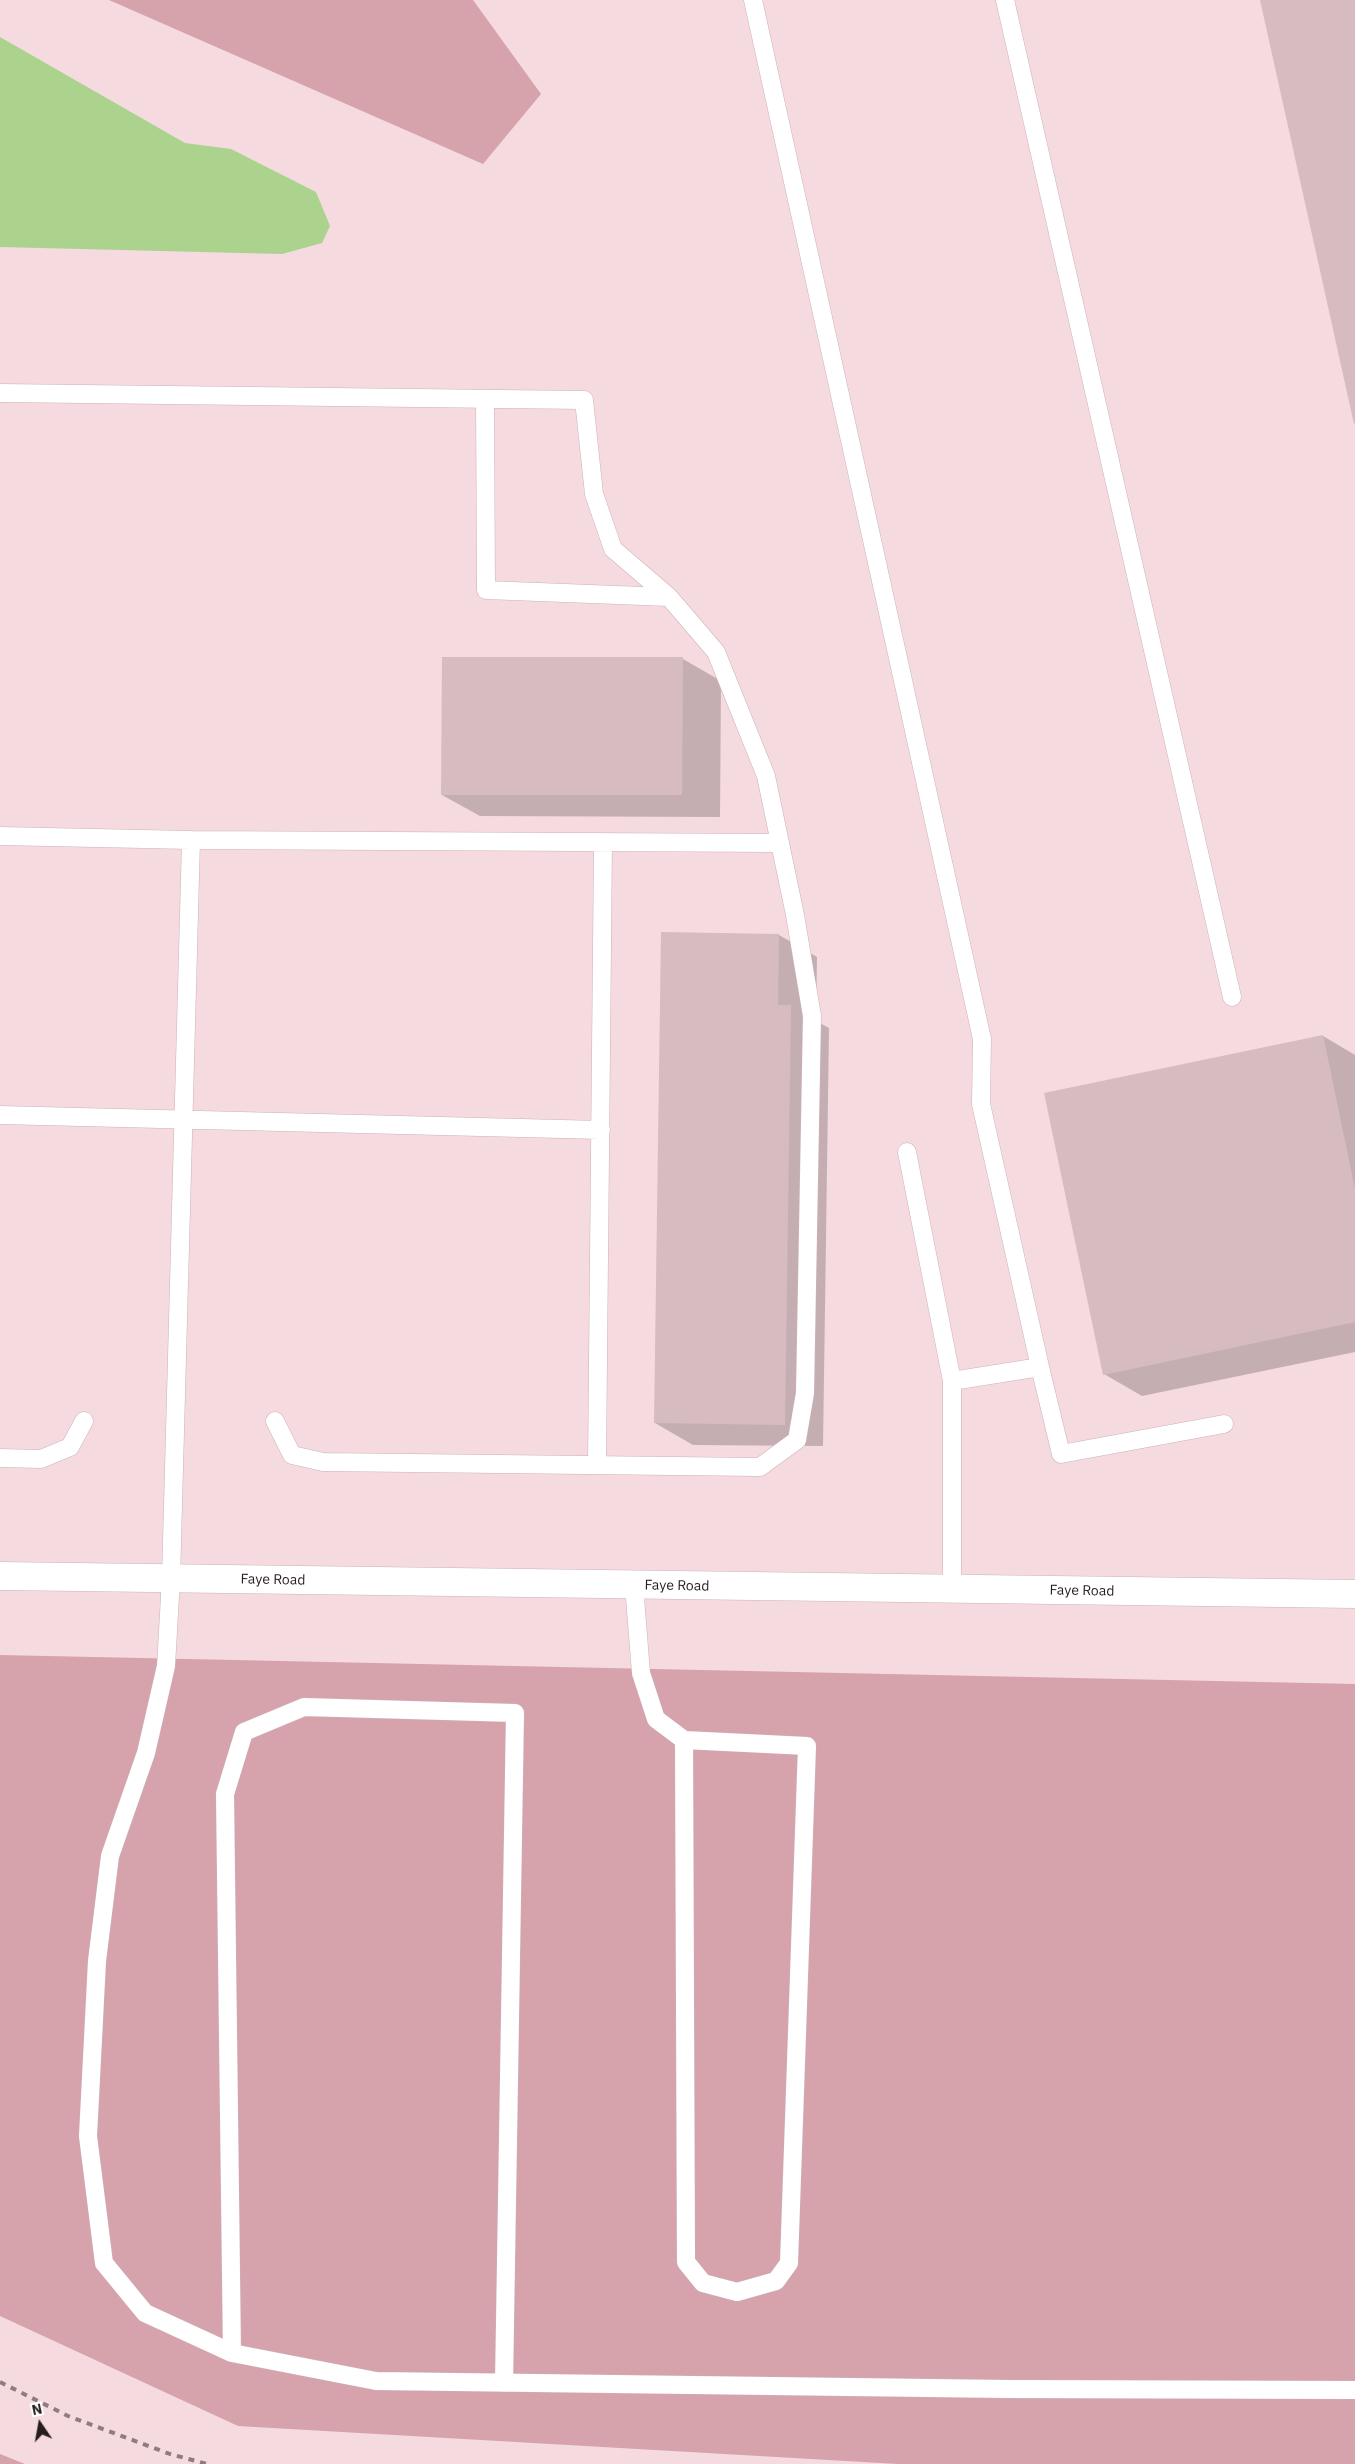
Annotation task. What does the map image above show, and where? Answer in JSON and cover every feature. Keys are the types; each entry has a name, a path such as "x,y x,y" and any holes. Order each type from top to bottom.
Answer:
{"street":[{"name":"Faye Road","path":"0,1576 1355,1594"}],"lane":[{"path":"753,0 982,1039 981,1104 1061,1454 1224,1424"},
{"path":"1005,0 1232,997"},
{"path":"0,393 584,400 594,494 613,549 668,597 716,652 766,776 812,1016 805,1392 797,1440 760,1467 323,1462 292,1455 275,1421"},
{"path":"485,399 486,590 668,597"},
{"path":"0,836 191,840 780,843"},
{"path":"191,840 172,1578 166,1666 146,1753 110,1856 97,1961 88,2136 104,2263 144,2313 232,2353 376,2381 1008,2389 1355,2390"},
{"path":"597,1465 604,843"},
{"path":"0,1115 601,1130"},
{"path":"907,1152 952,1381 952,1590"},
{"path":"952,1381 1040,1367"},
{"path":"0,1458 41,1459 63,1450 70,1446 84,1421"},
{"path":"634,1585 641,1673 656,1719 684,1740 807,1746 789,2264 776,2281 737,2292 703,2283 686,2262 684,1740"},
{"path":"232,2353 225,1794 244,1732 304,1706 514,1713 504,2383"}],"shaded area":[{"path":"109,0 473,0 541,94 483,164"},
{"path":"0,37 185,143 231,149 316,192 330,226 322,243 282,254 0,247"},
{"path":"0,1655 1355,1684 1355,2464 898,2464 238,2426 0,2316"},
{"path":"0,2454 25,2464 0,2464"}],"building":[{"path":"1260,0 1355,0 1354,424"},
{"path":"442,657 683,657 682,795 441,795"},
{"path":"661,932 779,934 778,1005 791,1005 785,1425 654,1423"},
{"path":"1323,1035 1355,1189 1355,1322 1103,1375 1044,1093"}],"railway":[{"path":"0,2382 68,2416 170,2454 207,2464"}]}
